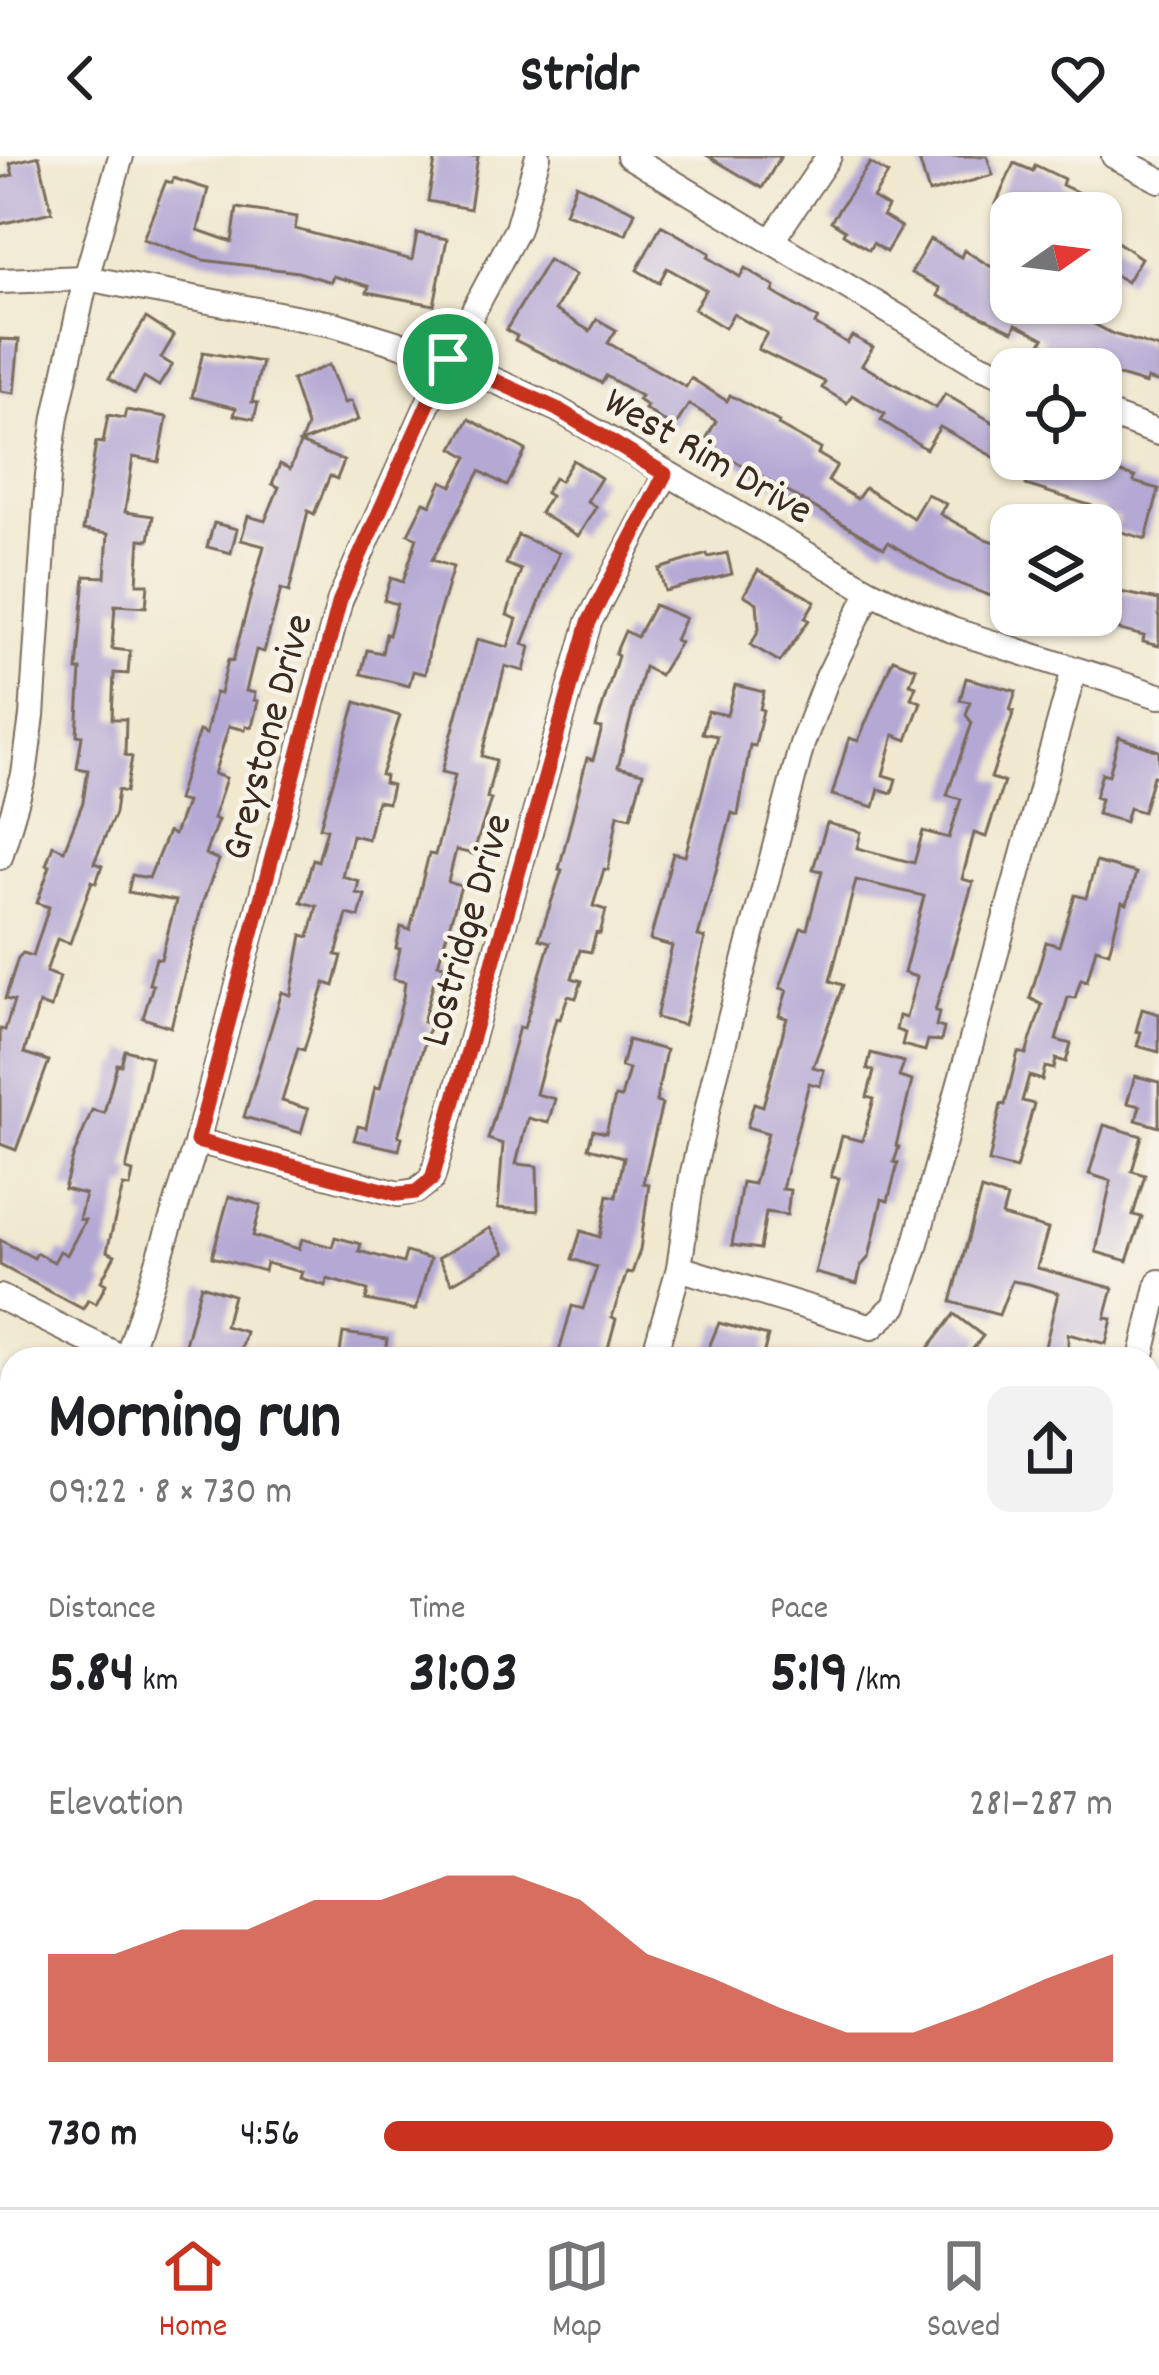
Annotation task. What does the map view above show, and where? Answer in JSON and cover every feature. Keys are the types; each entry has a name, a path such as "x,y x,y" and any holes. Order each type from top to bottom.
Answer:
{"street":[{"path":"0,857 24,775 48,475 86,278 121,156"},
{"name":"Greystone Drive","path":"130,1347 197,1141 340,600 448,359 517,229 538,156"},
{"path":"629,156 990,369"},
{"path":"772,240 829,156"},
{"path":"1114,156 1159,180"},
{"name":"West Rim Drive","path":"0,281 86,278 337,325 448,359 557,409 870,591 952,630 1159,695"},
{"path":"1122,420 1159,433"},
{"name":"Lostridge Drive","path":"197,1141 398,1194 416,1192 432,1179 589,622 665,474"},
{"path":"656,1347 679,1268 713,1079 802,744 826,681 870,591"},
{"path":"679,1268 872,1327 895,1306 1074,670"},
{"path":"1144,1347 1159,1282"},
{"path":"0,1297 102,1347"}],"building":[{"path":"39,156 52,212 0,224 0,178 13,175 10,163"},
{"path":"436,156 478,156 470,209 428,201"},
{"path":"708,156 781,156 762,188"},
{"path":"918,156 987,156 993,175 929,193"},
{"path":"870,163 888,174 873,198 888,207 883,216 901,227 886,252 873,243 869,250 831,221"},
{"path":"1014,163 1033,171 1035,165 1064,179 1062,185 1077,192 1001,192"},
{"path":"173,178 208,189 198,230 232,242 237,208 297,217 295,229 412,260 417,233 447,239 434,305 367,292 369,286 333,276 331,282 298,272 203,260 143,239 166,181 172,183"},
{"path":"576,184 635,212 626,234 565,213"},
{"path":"661,225 740,277 745,268 775,287 773,292 818,319 815,324 847,343 852,336 873,347 862,365 936,408 945,394 990,421 990,455 940,427 926,449 881,420 885,414 852,395 847,403 822,388 825,382 758,349 767,333 733,314 725,328 694,309 706,290 667,268 659,283 637,270"},
{"path":"930,239 961,257 964,250 990,266 990,320 938,296 940,288 911,273"},
{"path":"1122,245 1141,258 1127,282 1122,279"},
{"path":"548,260 575,275 555,310 590,331 597,319 616,330 608,343 686,387 691,378 727,401 730,395 779,422 821,449 818,454 837,465 828,481 857,499 865,488 913,518 927,494 946,504 940,514 990,540 990,596 947,579 888,542 884,548 704,443 716,421 689,404 674,428 645,409 638,400 641,396 606,376 602,383 515,340 517,336 506,330"},
{"path":"146,318 174,336 161,358 172,365 159,386 144,377 135,394 109,378"},
{"path":"1016,324 1094,324 1159,348 1159,383 1122,377 1122,348 1052,348 1041,343 1044,338"},
{"path":"0,339 19,340 14,393 0,391"},
{"path":"203,352 262,362 252,402 258,403 254,419 234,415 236,408 192,397"},
{"path":"329,365 344,403 351,401 358,420 300,443 307,426 292,380"},
{"path":"126,410 167,417 159,462 133,457 125,512 153,516 149,540 140,539 137,584 148,584 146,607 115,605 112,649 130,651 128,674 114,673 112,719 126,719 125,755 132,757 126,792 118,790 115,813 94,863 102,866 96,883 92,881 70,943 57,939 46,972 60,977 51,1008 39,1004 24,1053 49,1061 16,1150 0,1144 0,1029 5,1030 14,1001 5,999 18,958 23,953 33,956 49,907 37,903 53,845 64,850 83,802 88,770 77,768 82,736 77,735 81,670 77,670 85,576 105,577 108,534 83,530 96,442 103,443 108,415 124,418"},
{"path":"469,419 526,450 507,486 480,471 432,560 453,567 425,674 413,671 409,686 361,674 367,650 382,653 389,635 397,604 384,600 391,578 403,582 417,538 408,534 424,502 431,505 442,481 452,486 468,457 453,448"},
{"path":"300,443 344,461 337,479 330,476 314,514 308,511 289,592 281,589 264,652 256,650 246,691 255,693 258,701 252,727 229,726 214,774 226,778 205,854 219,860 203,901 171,1027 143,1018 156,958 161,959 176,901 128,892 132,875 149,878 168,832 174,835 186,802 177,800 199,731 206,734 215,693 220,694 228,660 233,661 264,546 241,540 248,516 265,521 279,487 272,484 280,464 290,469"},
{"path":"573,460 601,478 587,501 596,507 578,536 540,513 554,478 560,481"},
{"path":"1122,473 1159,489 1146,539 1122,532 1122,504 1086,504 1026,485 1028,480 1122,480"},
{"path":"214,523 237,529 231,553 207,547"},
{"path":"518,535 559,553 523,644 530,647 524,671 505,666 482,756 496,760 487,798 491,799 473,854 456,850 448,882 461,886 438,964 445,965 440,982 434,981 423,1022 430,1024 398,1136 402,1137 399,1150 354,1140 358,1126 366,1128 375,1087 380,1088 403,998 405,982 393,979 400,949 396,948 401,927 410,930 429,854 435,855 445,818 455,775 442,772 477,639 508,647 517,619 507,615 521,570 506,564"},
{"path":"727,553 732,574 665,591 659,569 707,554"},
{"path":"758,570 815,601 805,618 809,620 780,662 751,645 759,629 757,603 744,595"},
{"path":"1122,592 1159,600 1159,646 1143,642 1144,636 1122,630"},
{"path":"654,605 685,618 675,640 680,642 660,675 644,667 618,767 643,773 631,817 618,814 608,870 604,869 593,906 606,910 600,934 596,933 591,952 580,950 572,978 582,981 576,998 568,996 560,1019 556,1018 536,1094 555,1099 548,1123 528,1118 516,1164 537,1166 538,1211 498,1208 503,1144 488,1139 519,1027 524,1028 550,942 539,939 562,870 587,758 593,760 602,728 596,727 615,654 625,631 637,637"},
{"path":"893,659 916,668 911,698 921,702 907,740 894,735 883,775 896,779 892,793 879,789 874,807 832,795 849,738 858,741"},
{"path":"966,678 1016,691 1010,710 1014,711 991,778 1004,782 986,837 974,833 962,879 973,882 935,1011 939,1012 936,1026 944,1028 941,1041 928,1040 925,1051 902,1045 905,1033 896,1030 899,1016 906,1018 917,977 904,973 924,896 856,880 830,981 843,985 813,1067 824,1070 820,1086 809,1083 782,1189 790,1190 787,1215 766,1212 760,1249 732,1245 742,1182 754,1184 768,1133 747,1127 754,1103 763,1106 787,1018 779,1016 787,990 780,988 801,928 807,929 822,871 813,869 827,823 861,832 857,848 914,863 923,831 949,838 961,799 947,795 972,723 966,715 970,702 960,700"},
{"path":"735,685 764,692 763,710 755,746 750,745 738,815 732,813 698,936 705,938 684,1025 656,1018 672,946 650,940 673,853 685,856 717,736 702,733 708,711 727,715"},
{"path":"356,702 400,716 381,775 384,783 392,785 388,803 377,801 368,839 352,835 342,876 359,881 356,893 365,895 359,917 347,914 334,986 325,983 282,1101 308,1109 301,1133 244,1117 282,992 291,995 302,935 309,937 317,906 301,902 327,829 320,827"},
{"path":"1119,737 1159,751 1159,777 1153,776 1143,812 1129,808 1125,822 1097,814 1101,799 1095,797 1102,773 1109,775"},
{"path":"1096,862 1136,873 1127,904 1122,902 1109,952 1096,948 1087,981 1081,979 1075,998 1068,997 1056,1040 1071,1044 1066,1062 1056,1059 1054,1069 1045,1067 1042,1080 1029,1076 1022,1101 1034,1104 1016,1169 989,1162 1018,1052 1026,1054 1042,1005 1030,998 1046,942 1059,946 1075,895 1086,898"},
{"path":"1142,1009 1159,1014 1159,1052 1137,1046"},
{"path":"628,1040 666,1050 656,1102 662,1104 643,1183 649,1184 640,1250 612,1317 616,1319 608,1347 560,1347 572,1306 583,1309 597,1267 572,1259 581,1231 600,1237 608,1195 616,1197 624,1157 588,1148 593,1130 606,1133 615,1097 621,1098 629,1069 621,1067"},
{"path":"125,1050 151,1057 126,1170 133,1172 130,1187 123,1186 107,1251 115,1255 101,1281 106,1284 96,1304 88,1300 83,1309 0,1265 0,1240 34,1258 37,1253 54,1262 60,1251 67,1255 85,1220 79,1219 85,1194 64,1189 73,1157 92,1110 104,1113"},
{"path":"871,1053 904,1062 899,1077 912,1081 888,1201 882,1199 869,1257 861,1266 857,1284 815,1273 839,1178 831,1177 842,1136 862,1141 874,1099 867,1097 874,1071 867,1069"},
{"path":"1135,1076 1159,1082 1159,1127 1136,1120 1140,1106 1127,1103"},
{"path":"1104,1125 1142,1136 1132,1171 1145,1175 1133,1215 1142,1217 1127,1261 1096,1252 1111,1181 1089,1174"},
{"path":"981,1190 1007,1198 1002,1216 1048,1229 1037,1268 1113,1288 1105,1318 1112,1319 1106,1344 1068,1334 1068,1347 1045,1347 1058,1293 1029,1284 1012,1281 999,1315 951,1302"},
{"path":"229,1196 261,1205 253,1236 299,1249 302,1239 332,1247 335,1237 361,1244 359,1251 403,1263 406,1252 430,1259 416,1310 366,1300 368,1290 327,1279 326,1286 300,1278 302,1272 266,1263 264,1271 212,1257"},
{"path":"490,1228 505,1253 452,1283 438,1258"},
{"path":"201,1285 233,1295 225,1326 246,1332 242,1347 184,1347"},
{"path":"954,1314 983,1336 974,1347 929,1347"},
{"path":"719,1323 768,1336 765,1347 709,1347"},
{"path":"343,1333 387,1339 386,1347 341,1347"}],"route":[{"path":"448,359 557,409 665,474 589,622 432,1179 416,1192 398,1194 197,1141 340,600 448,359"}]}
